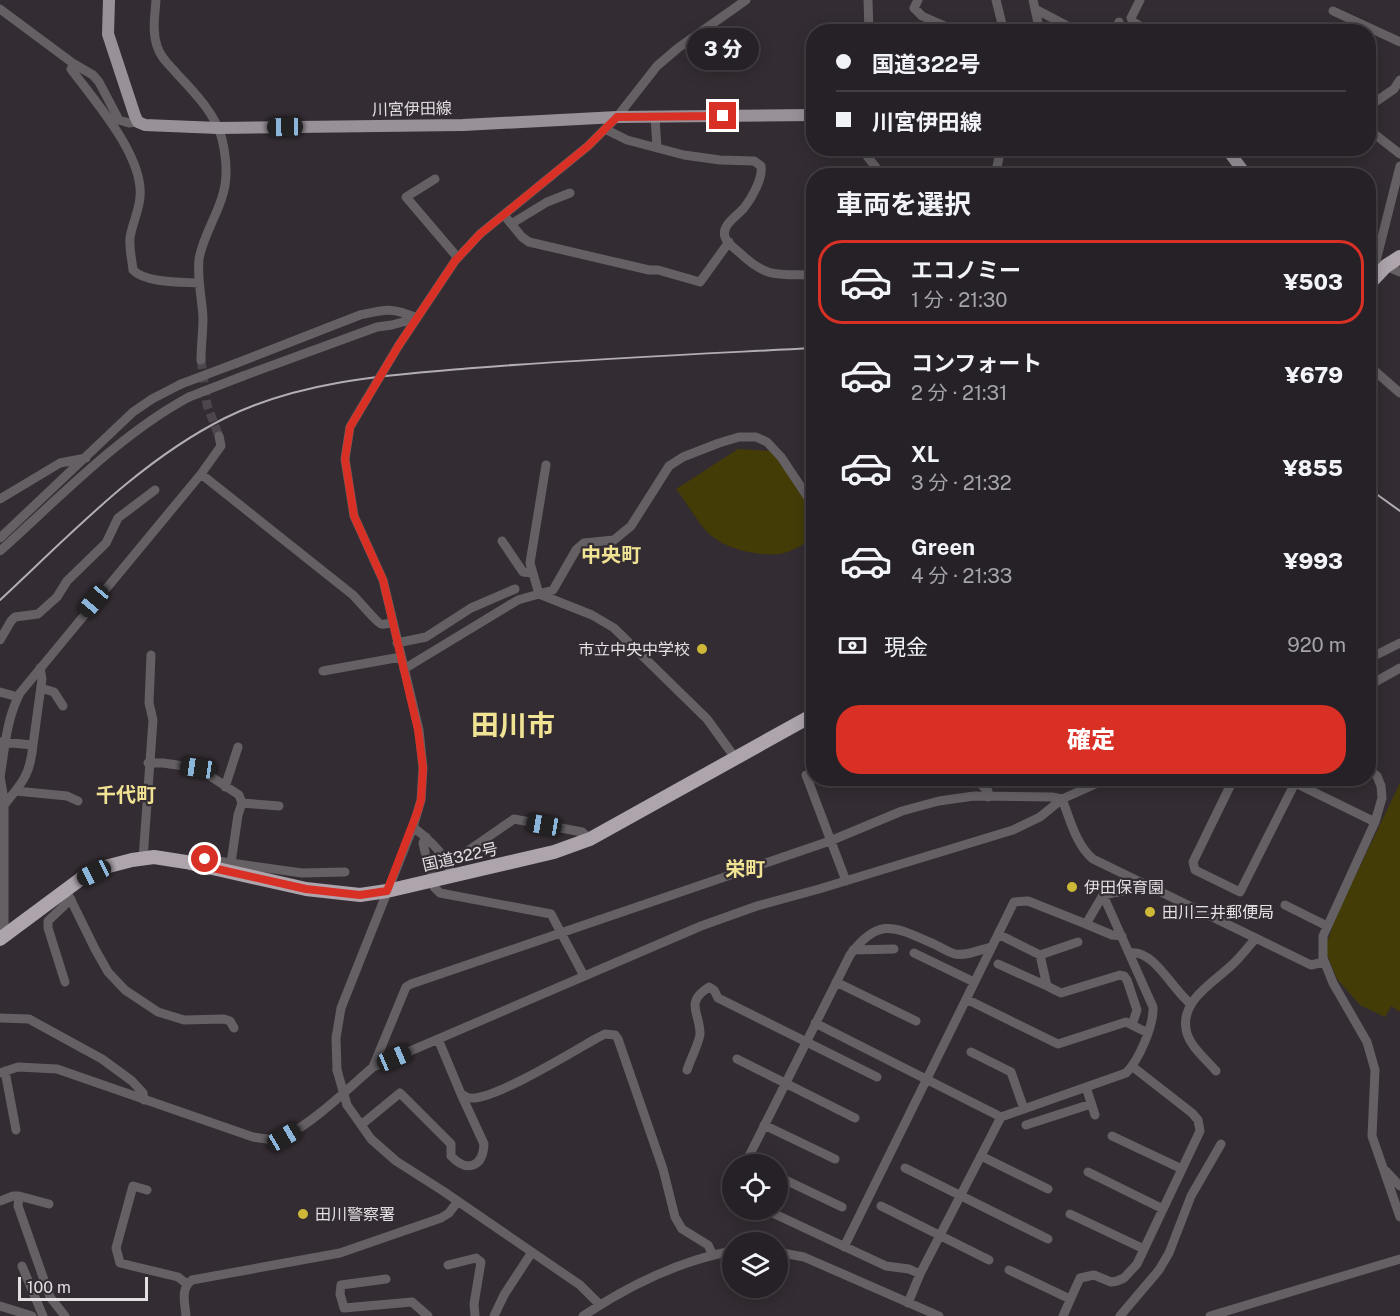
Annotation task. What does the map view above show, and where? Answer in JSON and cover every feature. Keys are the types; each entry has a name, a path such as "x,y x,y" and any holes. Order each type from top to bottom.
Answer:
{"highway":[{"path":"1376,277 1400,257"},
{"name":"国道322号","path":"2,938 69,895 82,878 105,867 154,857 306,889 360,895 387,891 450,870 554,852 590,839 806,720"}],"main road":[{"path":"109,0 108,34 138,122"},
{"name":"川宮伊田線","path":"138,122 146,125 218,128 464,125 617,117 806,115"}],"street":[{"path":"156,0 154,24 157,45 164,61 199,100 218,128 224,153 226,172 224,193 200,258 199,283 203,317 201,360"},
{"path":"600,1305 580,1285 396,1161 371,1139 347,1105 337,1070 336,1038 341,1008 413,827 421,800 423,768 418,730 383,580 354,516 345,459 350,427 399,345 458,258 480,234 588,146 617,117 657,66 678,48 746,0"},
{"path":"868,0 869,24"},
{"path":"918,0 914,8 922,16 940,24"},
{"path":"996,0 1002,24"},
{"path":"1136,24 1131,18 1140,0"},
{"path":"1034,5 1038,24"},
{"path":"1034,5 1066,24"},
{"path":"0,9 74,64 93,75 119,120 129,123 138,122"},
{"path":"1333,11 1361,24"},
{"path":"1376,31 1400,42"},
{"path":"74,64 71,69 121,135 135,167 140,197 130,239 133,270 140,276 199,283"},
{"path":"1376,101 1394,89 1400,80"},
{"path":"655,117 657,148"},
{"path":"605,129 627,140 657,148 696,157 754,161 761,166 762,173 746,206 727,226 724,233 726,240 765,273 806,275"},
{"path":"1376,135 1400,154"},
{"path":"1400,166 1396,196 1376,261 1376,266 1400,272"},
{"path":"435,179 406,197 458,258"},
{"path":"511,224 547,202 570,193"},
{"path":"504,215 529,242 649,270 658,270 700,282 729,242"},
{"path":"0,551 72,479 86,458 133,412 152,399 181,384 360,315 378,310 398,309 417,318"},
{"path":"0,537 148,422 189,398 376,327 417,318"},
{"path":"257,355 262,369"},
{"path":"1376,371 1399,388"},
{"path":"2,938 4,805 0,777 2,742 12,709 40,669 201,474 221,446 219,436"},
{"path":"404,669 518,600 553,590 576,550 584,543 614,540 631,526 669,466 683,457 739,437 756,437 767,442 781,457 806,494"},
{"path":"0,499 53,467 66,461 86,458"},
{"path":"546,465 530,563 539,594 592,615 614,628 707,719 736,759"},
{"path":"53,467 72,479"},
{"path":"201,474 353,595 370,611 376,621 381,624 392,623"},
{"path":"0,640 15,617 38,614 57,597 67,580 106,543 118,518 155,490"},
{"path":"502,541 523,572 532,573"},
{"path":"397,643 426,638 471,608 515,589"},
{"path":"1376,654 1400,643"},
{"path":"143,859 148,763 153,720 149,703 151,655"},
{"path":"323,671 401,657"},
{"path":"1376,682 1400,668"},
{"path":"4,805 25,779 31,765 42,679 40,669"},
{"path":"41,688 54,692 63,706"},
{"path":"0,692 18,698"},
{"path":"2,742 33,745"},
{"path":"225,786 238,747"},
{"path":"148,763 198,768 239,795 242,803 231,863"},
{"path":"1376,775 1382,786 1382,798 1375,822 1323,936 1323,958 1333,982 1367,1042 1375,1070 1372,1136 1400,1217"},
{"path":"811,786 846,881"},
{"path":"983,786 988,791 988,797"},
{"path":"16,1130 3,1072 18,1068 57,1069 253,1137 267,1140 284,1137 331,1103 373,1067 584,975 701,926 757,906 1013,830 1040,817 1062,799 1091,786"},
{"path":"1230,786 1193,862 1195,870 1240,892 1293,786"},
{"path":"1300,786 1375,822"},
{"path":"16,791 67,796 78,801"},
{"path":"373,1067 406,987 411,984 830,841 902,811 939,801 974,796 1062,799"},
{"path":"1062,799 1078,840 1087,854 1311,965 1324,962"},
{"path":"242,803 279,807"},
{"path":"413,827 426,837 450,870 514,819 582,832 590,839"},
{"path":"425,852 423,843 426,837"},
{"path":"204,866 205,859 302,873 345,872"},
{"path":"1086,924 1104,894 1138,888 1140,882"},
{"path":"434,887 440,893 551,914 584,975"},
{"path":"908,1303 920,1274 1001,1118 1126,1073 1133,1067 1154,1019 1153,1007 1104,894"},
{"path":"65,982 48,928 48,921 69,895 108,972 125,990 158,1012 184,1020 224,1018 230,1021 234,1028"},
{"path":"844,1246 1014,902 1028,901 1112,935 1122,936"},
{"path":"1285,905 1327,926"},
{"path":"752,1154 815,1023 853,950 862,938 871,932 887,927 906,931 954,954 976,952 991,947"},
{"path":"998,934 1040,955 1078,942"},
{"path":"1216,1071 1189,1037 1186,1020 1191,1004 1256,939"},
{"path":"853,950 894,949"},
{"path":"1130,953 1136,952 1151,960 1191,1004"},
{"path":"914,953 974,982"},
{"path":"1040,955 1047,986"},
{"path":"998,964 1061,993 1120,975 1124,976 1137,1010 1132,1025"},
{"path":"836,982 916,1021"},
{"path":"687,1070 700,1035 694,1004 700,992 709,987 714,990 718,998 877,1077"},
{"path":"966,999 1058,1044 1126,1022 1148,1033"},
{"path":"0,1018 29,1018 102,1059 132,1081 143,1093 144,1100"},
{"path":"815,1023 1001,1118"},
{"path":"461,1094 470,1098 483,1096 515,1084 605,1034 615,1035 663,1169 675,1217 682,1229 708,1245 713,1255"},
{"path":"361,1125 400,1093 451,1144 451,1156 456,1161 470,1167 476,1165 483,1152 484,1144 438,1039"},
{"path":"971,1052 1011,1072 1024,1109"},
{"path":"737,1059 855,1118"},
{"path":"1063,1316 1080,1278 1094,1275 1111,1282 1124,1278 1137,1264 1200,1131 1198,1120 1192,1113 1133,1067"},
{"path":"1086,1087 1095,1115"},
{"path":"1026,1125 1091,1104"},
{"path":"764,1125 835,1159"},
{"path":"1112,1136 1182,1169"},
{"path":"1120,1316 1159,1270 1169,1253 1191,1196 1221,1144"},
{"path":"981,1156 1048,1190"},
{"path":"1382,1167 1400,1186"},
{"path":"905,1168 1048,1239"},
{"path":"1088,1172 1163,1209"},
{"path":"788,1181 842,1207"},
{"path":"147,1190 133,1186 116,1248 120,1263 178,1277 187,1284"},
{"path":"0,1201 19,1196 49,1204"},
{"path":"19,1196 18,1206 50,1297 65,1316"},
{"path":"186,1316 184,1290 192,1280 340,1253 441,1218 449,1213 458,1201"},
{"path":"881,1206 989,1260"},
{"path":"1070,1214 1144,1249"},
{"path":"788,1220 886,1266 909,1269 920,1274"},
{"path":"494,1316 504,1295 532,1252"},
{"path":"583,1316 646,1280 722,1253"},
{"path":"788,1254 804,1257 939,1316"},
{"path":"448,1265 476,1258 481,1262 474,1304 475,1316"},
{"path":"1210,1316 1231,1313 1400,1259"},
{"path":"22,1266 43,1316"},
{"path":"1009,1269 1070,1299"},
{"path":"386,1279 341,1285 340,1294 344,1308 412,1302 428,1316"},
{"path":"0,1306 32,1316"}],"shaded area":[{"path":"738,449 772,451 806,501 806,543 779,554 744,551 727,545 708,533 676,489"},
{"path":"1400,783 1400,1012 1391,1006 1385,1017 1360,1005 1337,979 1327,955 1327,942 1338,912"}],"tunnel":[{"path":"201,360 207,405 219,436"},
{"path":"425,852 434,884"}],"railway":[{"path":"0,600 79,525 163,455 225,418 284,395 346,381 410,373 806,348"},
{"path":"1376,494 1400,511"}],"place":[{"name":"市立中央中学校","path":"702,649"},
{"name":"伊田保育園","path":"1072,887"},
{"name":"田川三井郵便局","path":"1150,912"},
{"name":"田川警察署","path":"303,1214"}],"district":[{"name":"中央町","path":"611,555"},
{"name":"田川市","path":"513,724"},
{"name":"千代町","path":"126,795"},
{"name":"栄町","path":"745,869"}],"route":[{"path":"205,859 204,866 306,889 360,895 387,891 413,827 421,800 423,768 418,730 383,580 354,516 345,459 350,427 399,345 455,261 480,234 588,146 617,117 723,116"}]}
